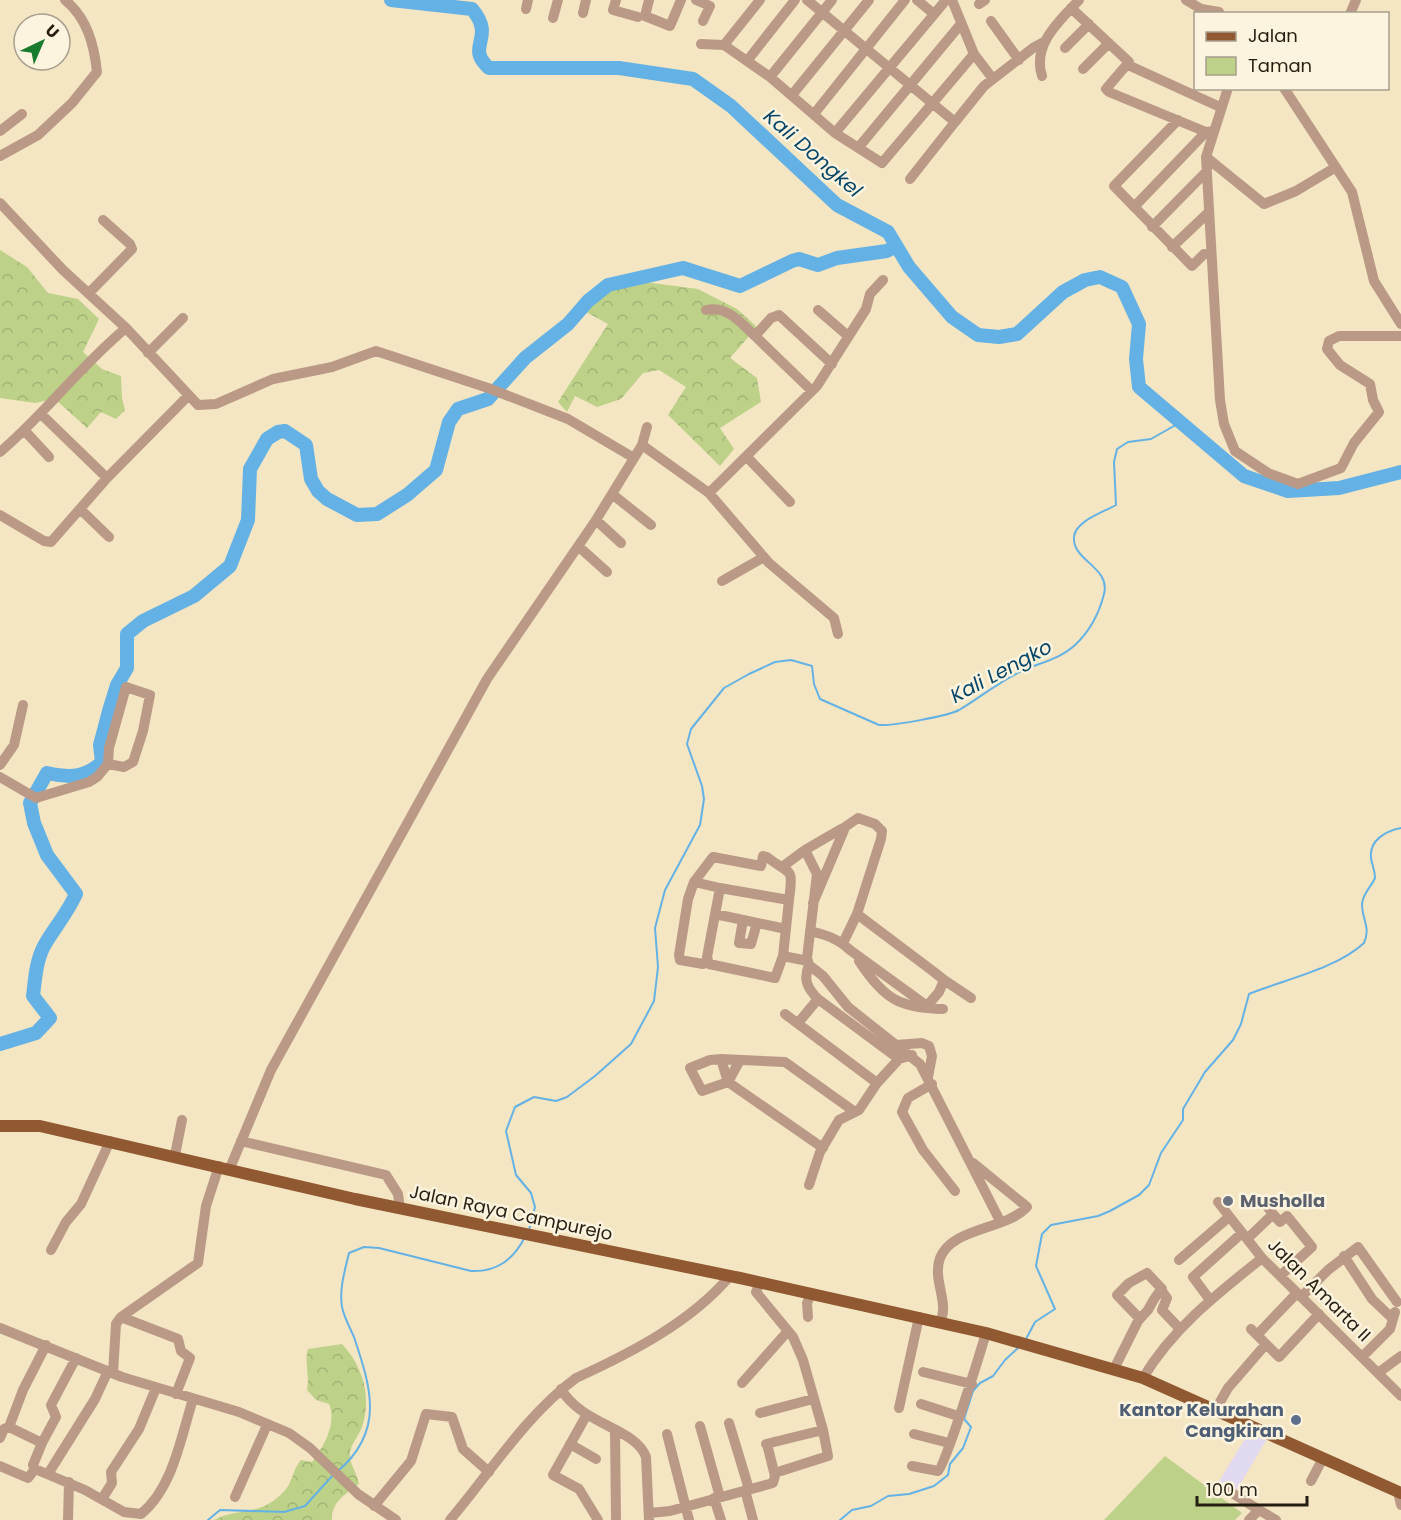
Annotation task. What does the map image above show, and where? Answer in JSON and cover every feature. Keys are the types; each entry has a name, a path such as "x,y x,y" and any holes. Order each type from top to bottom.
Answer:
{"main road":[{"name":"Jalan Raya Campurejo","path":"0,1126 40,1126 400,1208 760,1282 986,1333 1143,1378 1323,1458 1400,1497"}],"street":[{"path":"0,156 38,135 72,103 97,72 92,44 81,16 65,0"},
{"path":"553,18 558,0"},
{"path":"583,13 586,0"},
{"path":"616,0 613,10 638,17"},
{"path":"649,0 645,16 670,26 681,0"},
{"path":"696,0 710,6 704,21"},
{"path":"724,45 760,0"},
{"path":"747,61 795,0"},
{"path":"807,0 955,122"},
{"path":"770,77 832,0"},
{"path":"792,95 869,0"},
{"path":"814,114 905,0"},
{"path":"917,0 934,14"},
{"path":"835,133 946,0"},
{"path":"952,0 960,25 974,54 993,79"},
{"path":"1186,0 1201,9 1214,12"},
{"path":"910,179 993,79 1044,42 1075,4 1089,24 1129,62 1128,65"},
{"path":"991,21 1019,60"},
{"path":"1065,48 1089,24"},
{"path":"858,148 960,25"},
{"path":"1042,76 1038,57 1044,42"},
{"path":"1083,69 1109,43"},
{"path":"701,44 724,45 770,77 835,133 875,160 884,162 974,54"},
{"path":"1128,65 1220,107"},
{"path":"1128,65 1106,89 1108,92 1210,132"},
{"path":"1227,90 1210,132 1206,157 1220,400 1224,424 1232,446 1241,457 1268,473 1292,483 1303,483 1340,469 1354,443 1379,412 1372,400 1370,384 1333,359 1327,349 1329,341 1339,336 1401,336"},
{"path":"1285,90 1352,192 1374,281 1401,324"},
{"path":"0,131 22,114"},
{"path":"1178,120 1114,185 1192,266 1204,255"},
{"path":"1134,207 1210,132"},
{"path":"1206,157 1264,204 1296,191 1336,167"},
{"path":"1152,227 1207,171"},
{"path":"0,203 63,270 126,328 198,405 216,404 273,379 332,367 376,351 505,394 568,419 634,458"},
{"path":"1172,247 1209,212"},
{"path":"89,293 132,249 130,244 103,220"},
{"path":"709,493 812,391 832,364 866,309 870,294 883,280"},
{"path":"706,310 720,309 729,313 812,391"},
{"path":"818,310 848,336"},
{"path":"755,336 774,316 779,315 832,364"},
{"path":"148,352 183,318"},
{"path":"0,452 41,414 80,369 126,328"},
{"path":"0,515 44,541 51,542 106,478 188,396"},
{"path":"41,414 106,478"},
{"path":"48,1474 110,1372 116,1324 121,1317 198,1263 206,1206 224,1167 241,1141 271,1070 487,679 596,520 642,445 647,427"},
{"path":"24,430 49,457"},
{"path":"642,445 709,493 764,557 834,618 838,634"},
{"path":"747,457 790,502"},
{"path":"612,494 651,525"},
{"path":"80,509 109,537"},
{"path":"596,520 621,543"},
{"path":"578,546 607,572"},
{"path":"722,581 764,557"},
{"path":"0,777 32,796 89,782 97,777 108,764 109,748 126,687 150,694 143,731 133,762 124,767 108,764"},
{"path":"0,765 14,745 23,705"},
{"path":"780,866 858,818 875,824 882,831 857,914 843,943"},
{"path":"813,903 830,868 842,829"},
{"path":"804,850 817,874 806,981 818,999 912,1055 930,1080 951,1129 1000,1221"},
{"path":"713,857 761,866 780,866 789,870 791,875 783,956 775,978 707,962 703,964 680,960 688,899 694,882 713,857"},
{"path":"817,874 830,868"},
{"path":"694,882 789,900"},
{"path":"707,962 720,888"},
{"path":"857,914 971,998"},
{"path":"715,915 786,929"},
{"path":"743,920 739,943 752,944 757,923"},
{"path":"810,931 838,939 843,943 852,951 885,995 902,1005 943,1009"},
{"path":"783,956 808,963 823,976 869,1031 899,1059"},
{"path":"927,1006 939,992 944,980"},
{"path":"798,1023 818,999"},
{"path":"785,1014 878,1083"},
{"path":"896,1045 922,1043 929,1046 932,1056 930,1080 908,1098 902,1112 922,1150 955,1191"},
{"path":"809,1185 823,1148 839,1120 855,1112 899,1059 912,1055"},
{"path":"740,1060 728,1082 702,1091 690,1068 710,1060 721,1059 785,1062 855,1112"},
{"path":"721,1059 728,1082 823,1148"},
{"path":"175,1155 182,1120"},
{"path":"51,1250 66,1222 81,1204 110,1141"},
{"path":"241,1141 386,1175 391,1187 398,1194 400,1208"},
{"path":"940,1322 945,1313 938,1274 940,1260 945,1249 955,1239 973,1234 1021,1212 1026,1206 970,1161"},
{"name":"Jalan Amarta II","path":"1218,1202 1262,1258 1378,1373 1397,1384 1401,1396"},
{"path":"1265,1204 1280,1222 1287,1216 1312,1246 1280,1276"},
{"path":"1210,1300 1193,1277 1273,1214"},
{"path":"1179,1260 1229,1217"},
{"path":"1319,1314 1281,1359 1254,1332 1344,1256 1359,1248 1399,1300 1390,1329 1362,1357"},
{"path":"1344,1256 1372,1299 1393,1319"},
{"path":"1143,1378 1156,1356 1180,1329 1210,1300 1262,1258"},
{"path":"1140,1318 1119,1299 1119,1292 1146,1273 1161,1286 1167,1298 1161,1307 1162,1311 1180,1329"},
{"path":"450,1520 533,1418 561,1389 576,1378 672,1326 718,1290 730,1276"},
{"path":"760,1282 756,1292 788,1330 803,1360 828,1456 781,1472"},
{"path":"1113,1369 1140,1318 1161,1290"},
{"path":"808,1317 807,1303 811,1294"},
{"path":"121,1317 178,1339 181,1351 190,1358 174,1394"},
{"path":"899,1408 919,1317"},
{"path":"0,1328 110,1372 174,1394 239,1412 289,1433 374,1506 396,1520"},
{"path":"742,1383 788,1330"},
{"path":"912,1466 940,1471 958,1416 972,1384 986,1333"},
{"path":"1216,1409 1228,1389 1266,1344"},
{"path":"0,1438 4,1429 9,1427 23,1390 45,1345"},
{"path":"1378,1373 1401,1356"},
{"path":"35,1469 33,1465 56,1417 51,1405 76,1358"},
{"path":"923,1372 972,1384"},
{"path":"102,1499 112,1483 111,1472 139,1429 156,1388"},
{"path":"561,1389 568,1401 586,1416 631,1438 645,1452 650,1517 773,1483 775,1480 767,1446 823,1430"},
{"path":"35,1469 69,1482 124,1512 141,1514 165,1481 177,1454 193,1399"},
{"path":"760,1413 813,1399"},
{"path":"921,1404 958,1416"},
{"path":"374,1506 411,1461 426,1414 452,1416 463,1449 489,1472"},
{"path":"586,1416 553,1475 579,1489 598,1520"},
{"path":"729,1423 753,1520"},
{"path":"235,1497 267,1425"},
{"path":"700,1426 722,1520"},
{"path":"9,1427 42,1443"},
{"path":"615,1431 616,1520"},
{"path":"667,1434 689,1520"},
{"path":"914,1434 949,1443"},
{"path":"570,1444 596,1459"},
{"path":"1311,1481 1323,1458"},
{"path":"0,1466 28,1478 35,1469"},
{"path":"68,1520 69,1482"},
{"path":"1229,1491 1276,1520"},
{"path":"1249,1520 1259,1510"}],"shaded area":[{"path":"1251,1429 1267,1439 1235,1493 1218,1483"}],"green space":[{"path":"0,250 27,267 48,293 78,299 99,319 83,352 102,369 121,376 125,410 116,419 101,412 87,428 55,399 35,403 0,398"},
{"path":"615,278 698,289 737,309 757,327 730,358 757,378 761,402 720,428 734,449 720,466 668,415 686,387 659,370 643,373 621,399 597,407 575,396 567,412 558,402 608,324 577,307"},
{"path":"342,1344 360,1372 366,1393 365,1416 350,1452 359,1484 337,1503 332,1520 214,1520 268,1504 286,1489 301,1460 312,1462 325,1442 330,1427 331,1412 329,1404 316,1400 307,1390 308,1349"},
{"path":"1165,1456 1242,1513 1235,1520 1104,1520"}],"waterway":[{"name":"Kali Dongkel","path":"391,0 472,9 482,28 479,54 489,68 619,68 693,79 731,106 837,205 888,232 909,267 952,317 978,335 999,337 1017,334 1063,292 1085,280 1100,277 1122,287 1139,324 1136,359 1139,387 1244,476 1288,491 1339,488 1401,472"},
{"path":"0,1044 36,1033 50,1018 33,996 38,964 44,946 76,894 47,855 34,823 30,803 47,773 63,776 83,774 102,762 100,745 109,711 117,685 127,668 127,634 143,621 194,596 230,566 248,520 250,469 267,439 278,432 285,431 306,445 311,479 318,491 327,499 357,515 377,514 407,495 436,470 449,422 458,409 488,399 525,358 568,324 588,301 608,285 683,268 740,286 799,259 818,265 837,258 887,251 896,246"},
{"name":"Kali Lengko","path":"529,1230 535,1207 531,1193 516,1175 506,1131 515,1107 534,1097 556,1101 567,1097 595,1076 631,1044 654,1001 658,967 655,928 665,890 700,825 704,799 702,786 687,744 691,729 724,688 775,662 791,660 812,666 814,684 820,699 879,725 896,724 933,718 959,710 1017,673 1064,653 1075,645 1089,628 1097,615 1104,594 1105,585 1102,577 1079,552 1074,537 1079,526 1116,505 1114,462 1117,449 1128,442 1151,439 1181,422"},
{"path":"1026,1339 1035,1322 1055,1309 1036,1266 1042,1234 1051,1225 1098,1216 1110,1211 1139,1195 1149,1185 1161,1153 1183,1120 1183,1109 1205,1072 1233,1040 1241,1024 1249,994 1324,967 1364,943 1366,928 1362,904 1365,893 1375,878 1371,852 1380,837 1401,828"},
{"name":"Kali Lengko","path":"338,1471 353,1456 363,1440 370,1408 365,1374 341,1300 349,1253 364,1247 379,1248 471,1271 480,1271 503,1263 515,1252 525,1237"},
{"path":"840,1520 852,1510 871,1506 888,1496 909,1494 934,1486 948,1475 950,1464 963,1448 971,1427 964,1419 973,1391 980,1383 993,1376 1018,1348"},
{"name":"Kali Lengko","path":"208,1520 220,1510 284,1512 305,1506 333,1475"}],"place":[{"name":"Musholla","path":"1228,1201"},
{"name":"Kantor Kelurahan Cangkiran","path":"1296,1420"}]}
